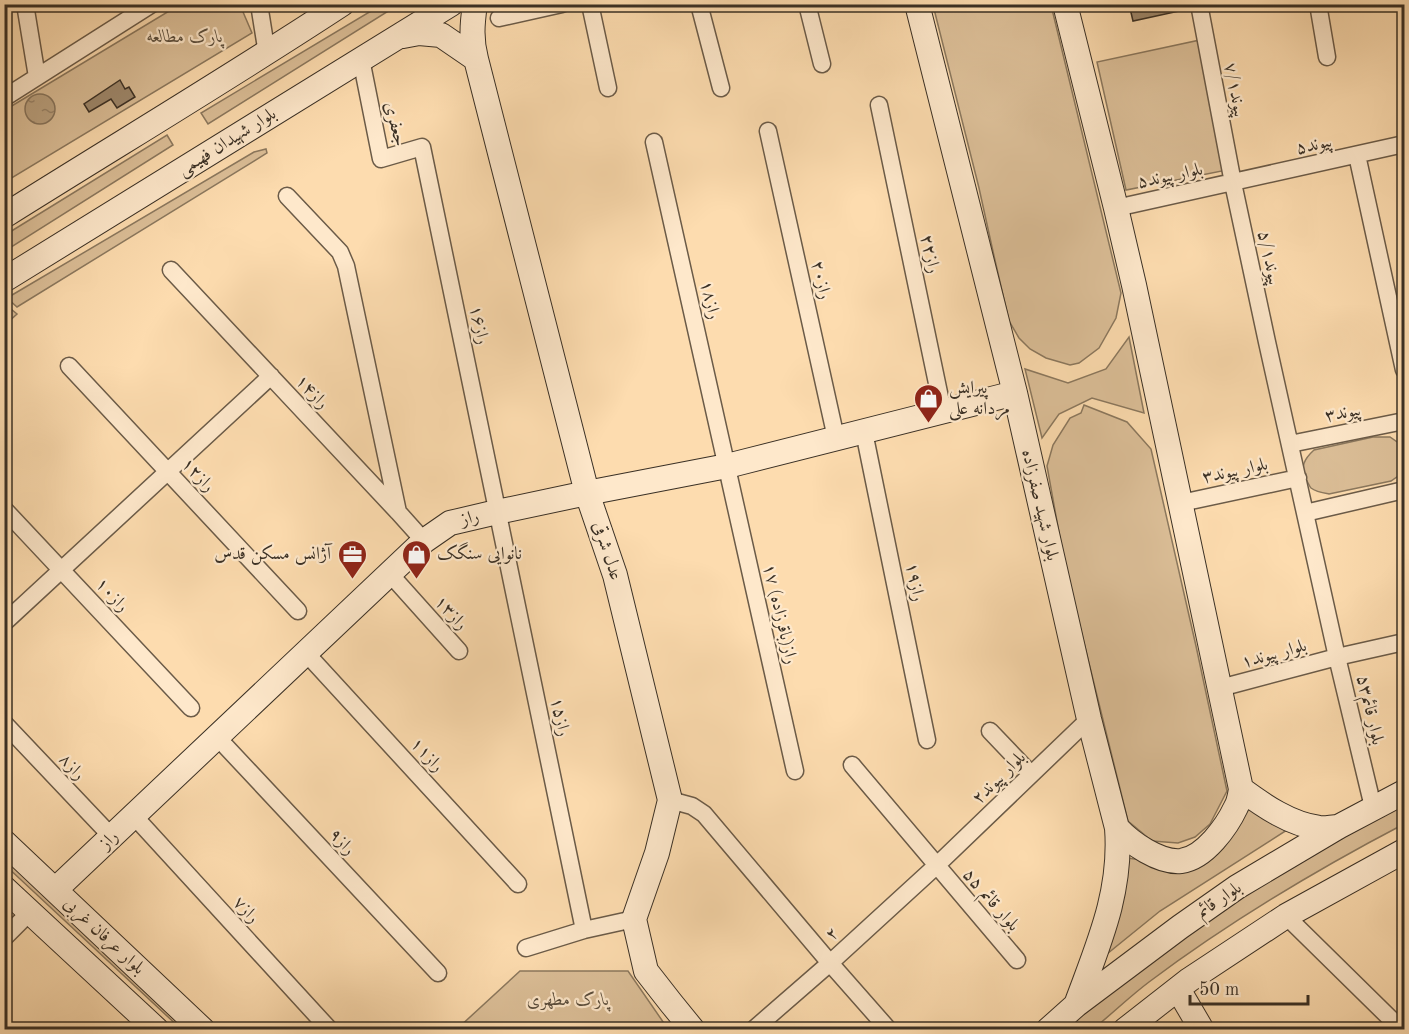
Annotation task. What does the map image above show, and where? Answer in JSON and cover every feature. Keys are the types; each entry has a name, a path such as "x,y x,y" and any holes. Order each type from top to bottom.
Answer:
{"street":[{"path":"25,4 37,77"},
{"path":"259,4 267,54"},
{"path":"4,216 166,114 267,54 342,4"},
{"name":"بلوار شهیدان فهیمی","path":"4,280 451,4"},
{"name":"عدل شرقی","path":"475,4 472,42 476,59 587,493 615,575 670,800 657,853 634,919"},
{"path":"499,18 562,4"},
{"path":"590,4 608,88"},
{"path":"699,4 721,88"},
{"path":"807,4 822,64"},
{"name":"بلوار شهید صفرزاده","path":"917,4 1015,393 1089,719 1117,828 1116,880 1107,923 1076,1005"},
{"path":"1065,4 1116,208 1241,789 1237,805 1220,834 1195,856 1182,861 1163,858 1146,851 1128,840 1117,828"},
{"name":"پیوند۷/۱","path":"1199,4 1233,183"},
{"path":"1318,4 1327,57"},
{"path":"4,98 144,7"},
{"path":"398,37 419,33 441,34 476,59"},
{"name":"جعفری","path":"361,59 381,159 422,147"},
{"name":"راز۲۲","path":"879,105 943,412"},
{"name":"راز۲۰","path":"768,131 836,438"},
{"name":"راز۱۸","path":"654,142 727,466"},
{"name":"پیوند۵","path":"1233,183 1404,144"},
{"name":"راز۱۶","path":"422,147 497,512"},
{"path":"1357,155 1404,370"},
{"name":"بلوار پیوند۵","path":"1116,208 1233,183"},
{"name":"پیوند۵/۱","path":"1233,183 1305,513"},
{"path":"287,196 340,252 346,266 398,512"},
{"name":"راز۱۴","path":"171,270 424,541"},
{"name":"راز۱۲","path":"69,366 298,610"},
{"path":"4,623 271,376"},
{"name":"راز","path":"56,890 424,541 450,523 727,466 1015,393"},
{"name":"پیوند۳","path":"1290,444 1404,421"},
{"name":"راز۱۹","path":"864,432 927,740"},
{"name":"۱۷ راز(باقرزاده)","path":"727,466 795,771"},
{"name":"بلوار پیوند۳","path":"1181,503 1298,478"},
{"path":"1305,513 1404,490"},
{"name":"راز۱۰","path":"4,509 191,708"},
{"name":"راز۱۵","path":"497,512 584,930"},
{"name":"بلوار قائم۵۳","path":"1305,513 1373,807"},
{"name":"راز۱۳","path":"390,574 459,651"},
{"name":"بلوار پیوند۱","path":"1220,688 1404,642"},
{"name":"راز۱۱","path":"306,653 518,884"},
{"name":"بلوار پیوند۲","path":"936,866 1089,719"},
{"name":"راز۸","path":"4,723 112,837"},
{"path":"990,731 1031,774"},
{"name":"راز۹","path":"217,737 438,973"},
{"name":"بلوار قائم ۵۵","path":"852,765 1017,960"},
{"path":"1241,789 1274,812 1291,819 1319,828 1338,827"},
{"name":"بلوار قائم","path":"1048,1029 1076,1005 1237,887 1373,807 1404,792"},
{"path":"670,800 698,808 704,814 889,1029"},
{"name":"راز۷","path":"134,816 330,1029"},
{"name":"بلوار عرفان غربی","path":"4,842 203,1029"},
{"path":"1125,1029 1178,988 1240,945 1286,916 1404,851"},
{"name":"۲","path":"753,1029 830,963 936,866"},
{"name":"بلوار عرفان غربی","path":"4,888 157,1029"},
{"path":"4,938 30,912"},
{"path":"1286,916 1402,1029"},
{"path":"526,948 584,930 634,919 646,971 693,1029"},
{"path":"1178,988 1202,1029"}],"green space":[{"name":"پارک مطالعه","path":"179,5 240,5 252,33 5,182 5,110"},
{"path":"381,5 398,5 208,124 201,113"},
{"path":"933,5 1051,5 1121,293 1116,318 1099,348 1079,363 1070,365 1046,358 1030,349 1019,338 1009,321 979,188"},
{"path":"1200,40 1227,170 1126,190 1097,62"},
{"path":"167,135 173,145 5,251 5,235"},
{"path":"266,149 267,153 17,307 7,298 254,152"},
{"path":"5,304 17,314 6,324 5,324"},
{"path":"1129,337 1144,413 1092,398 1059,414 1042,438 1025,369 1068,383 1106,369"},
{"path":"1084,405 1127,422 1151,449 1196,646 1227,791 1210,824 1195,837 1178,843 1152,841 1128,821 1065,566 1047,466 1053,445 1070,418 1081,413"},
{"path":"1373,437 1390,437 1400,444 1404,459 1401,474 1391,481 1329,494 1311,488 1304,475 1303,467 1305,460 1314,450"},
{"path":"1404,803 1404,824 1306,878 1210,938 1149,982 1093,1029 1064,1030 1176,941 1243,895"},
{"path":"1243,806 1287,830 1160,911 1102,958 1128,858 1179,866"},
{"path":"4,851 195,1029 181,1029 5,865"},
{"name":"پارک مطهری","path":"520,971 628,971 668,1029 457,1029"}],"water":[{"path":"40,94 51,98 55,109 51,120 40,124 29,120 25,109 29,98"}],"building":[{"path":"1129,4 1183,4 1184,10 1133,21"},
{"path":"120,80 125,89 129,87 135,97 117,108 111,99 89,112 84,104"}],"place":[{"name":"پیرایش مردانه علی","path":"928,424"},
{"name":"آژانس مسکن قدس","path":"352,580"},
{"name":"نانوایی سنگک","path":"416,580"}]}
